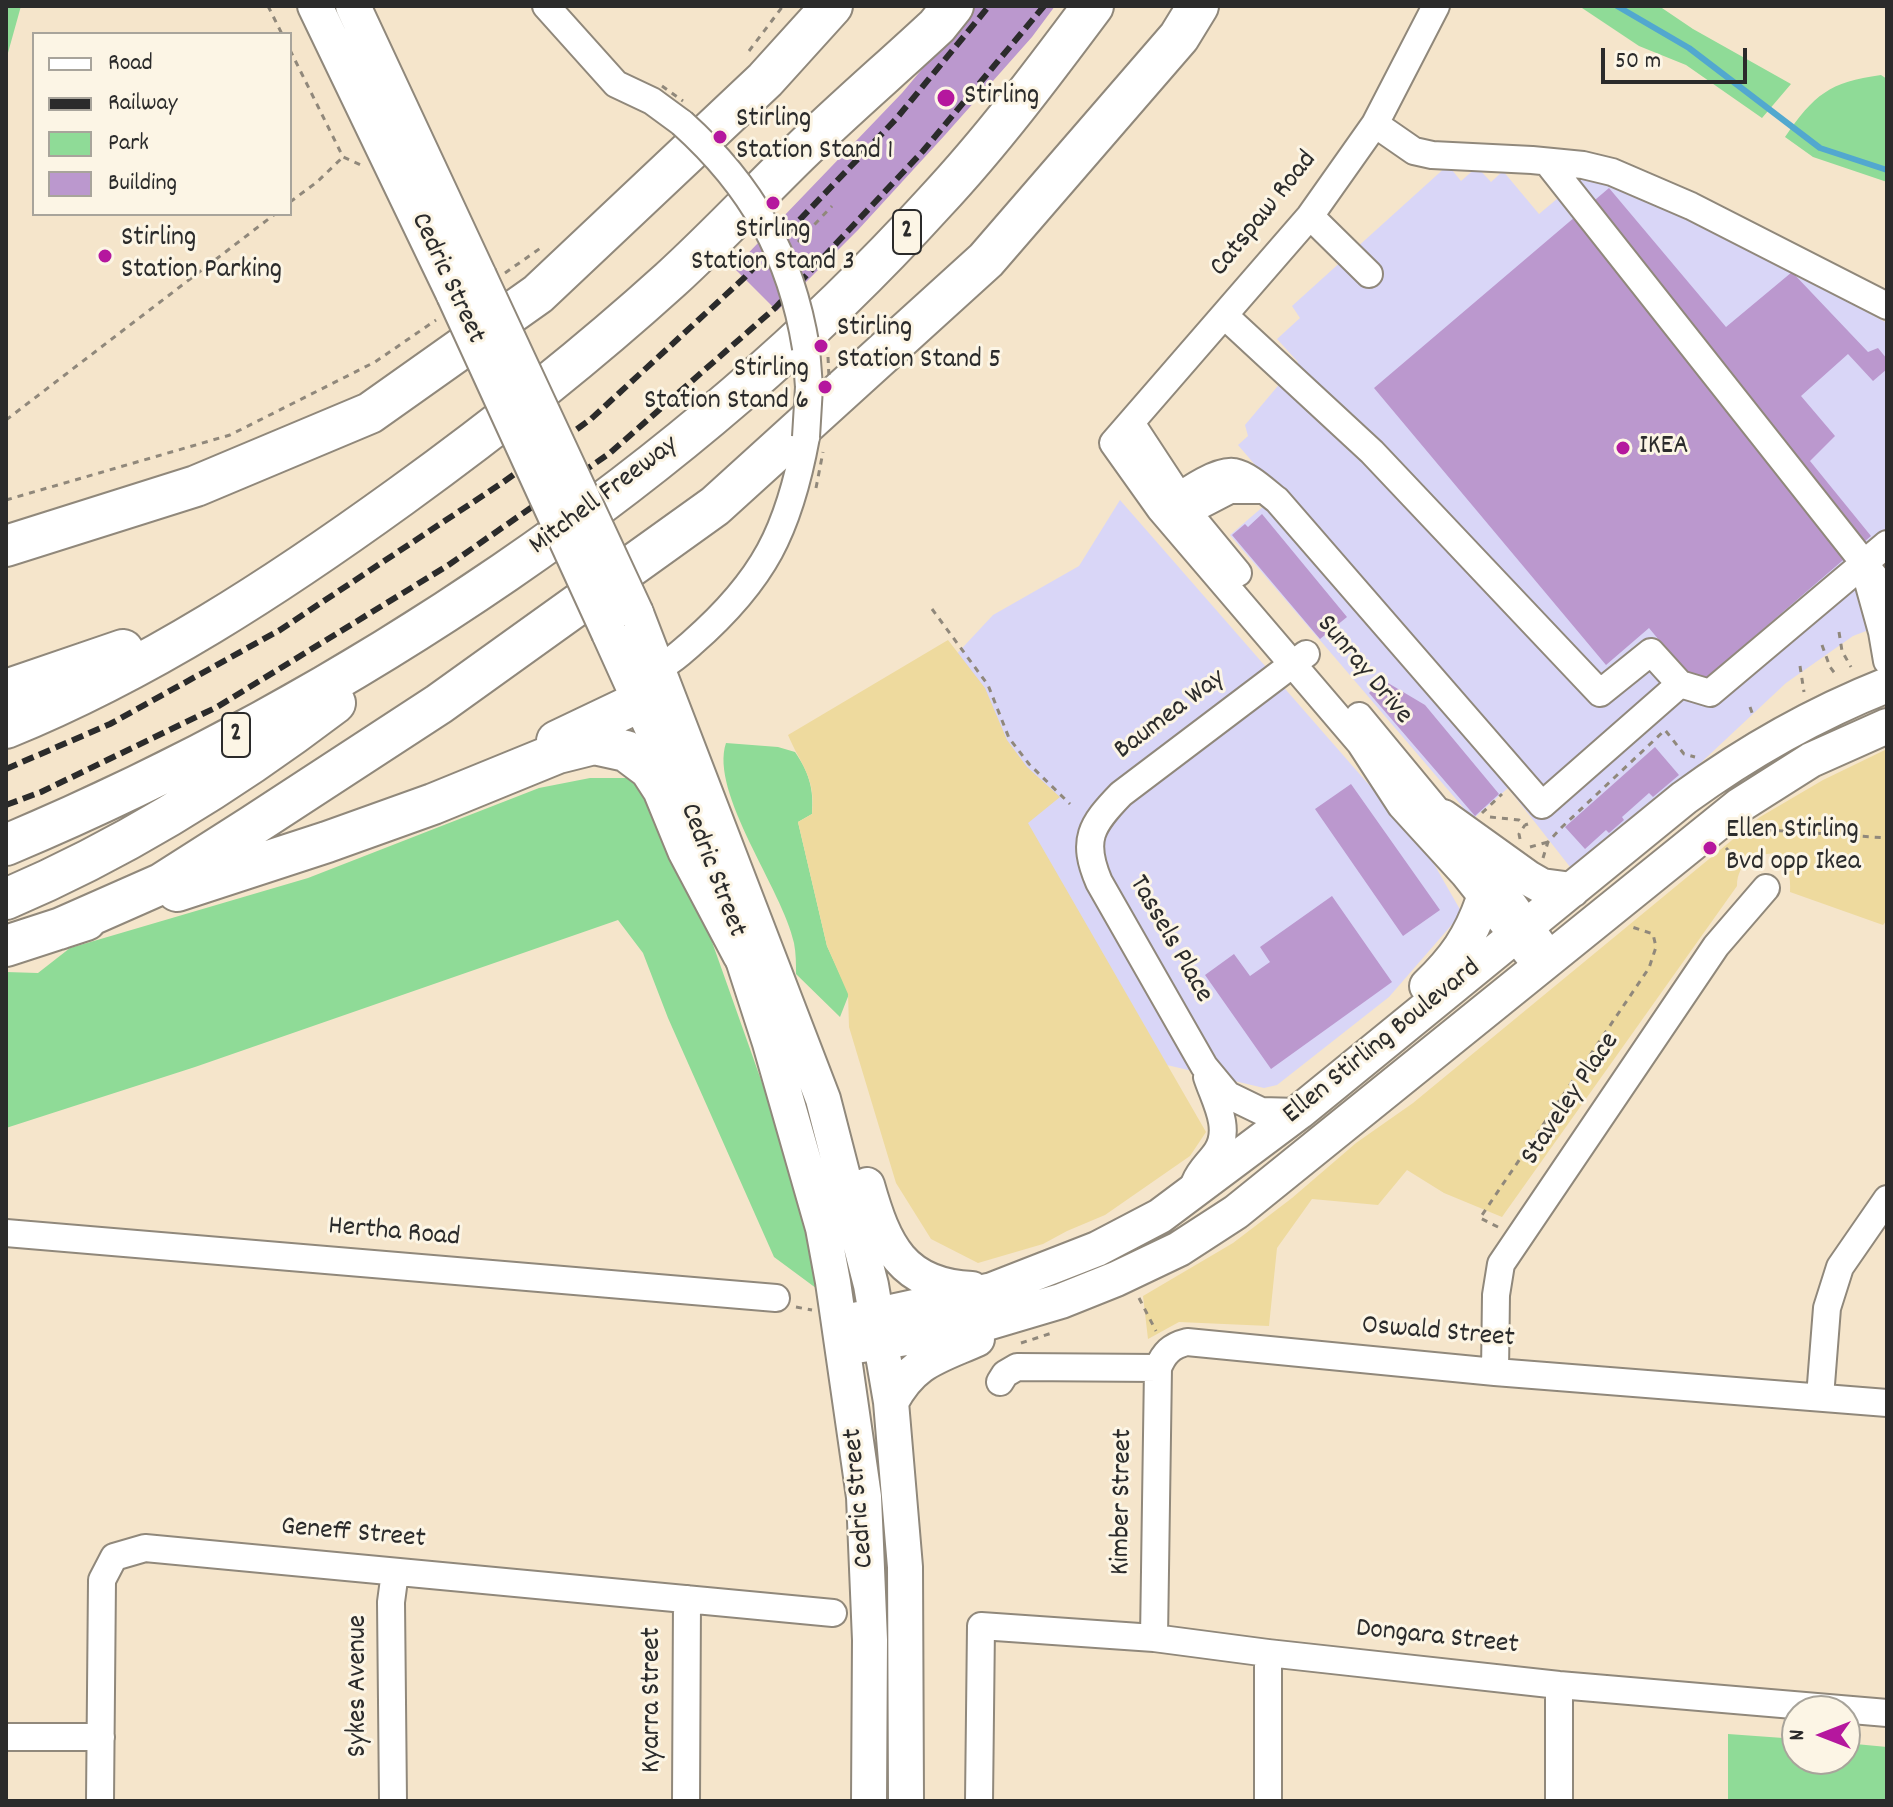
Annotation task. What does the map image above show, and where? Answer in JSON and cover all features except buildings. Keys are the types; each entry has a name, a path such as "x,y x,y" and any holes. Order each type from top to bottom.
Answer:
{"highway":[{"path":"6,546 196,486 370,413 538,294 765,80 832,6"},
{"path":"6,728 135,667 222,617 351,533 469,447 588,353 726,229 799,153 937,26 953,6"},
{"name":"Mitchell Freeway","path":"6,845 88,811 186,763 301,699 457,605 693,431 799,339 937,201 1093,6"},
{"path":"59,929 161,884 200,859 439,704 715,506 986,260 1179,37 1198,6"},
{"path":"6,899 185,808 289,739 457,605"},
{"path":"6,690 222,617"},
{"path":"507,773 659,680"},
{"path":"6,946 327,842 558,753 594,744 626,751 650,769 663,789 688,850 743,954"}],"main road":[{"name":"Cedric Street","path":"315,6 467,286 659,680 823,1099 857,1223 891,1402 905,1567 906,1801"},
{"name":"Cedric Street","path":"353,6 467,286"},
{"name":"Cedric Street","path":"659,680 702,844 743,954 823,1228 842,1335 864,1497 868,1558 869,1801"},
{"name":"Ellen Stirling Boulevard","path":"842,1335 879,1328 992,1290 1097,1249 1189,1197 1522,932 1650,824 1729,765 1818,715 1887,685"},
{"name":"Ellen Stirling Boulevard","path":"879,1328 970,1328 1061,1301 1179,1249 1236,1212 1740,805 1811,760 1887,726"},
{"path":"1443,817 1542,886 1572,890"},
{"path":"1407,1025 1425,988 1453,960 1474,926 1483,901"},
{"path":"823,1099 855,1138 877,1219 908,1270 951,1288 992,1290"},
{"path":"891,1402 902,1381 921,1364 1061,1301"}],"street":[{"path":"546,6 616,84 652,101 709,148 749,196 770,232 792,284 806,348 809,387 806,437 798,482 775,544 755,578 724,615 659,680"},
{"name":"Catspaw Road","path":"1122,433 1310,216 1375,124 1436,6"},
{"path":"1375,124 1414,151 1432,155 1583,165 1612,172 1651,188 1887,306"},
{"path":"1547,162 1887,592"},
{"path":"1310,216 1369,274"},
{"path":"1225,316 1372,452 1600,693 1651,652 1680,684 1710,693 1887,544"},
{"name":"Sunray Drive","path":"1122,433 1174,509 1300,659 1443,817 1545,963"},
{"path":"1174,509 1206,480 1232,472 1265,491 1298,520 1542,805 1680,684"},
{"path":"1864,564 1887,661"},
{"name":"Sunray Drive","path":"1300,659 1401,806 1464,875 1483,901 1522,932"},
{"name":"Baumea Way","path":"1090,841 1098,817 1121,794 1300,659"},
{"name":"Tassels Place","path":"1090,841 1092,864 1099,882 1204,1066 1228,1095 1261,1111 1299,1112"},
{"name":"Staveley Place","path":"1495,1372 1497,1281 1501,1264 1716,946 1766,888"},
{"name":"Tassels Place","path":"1189,1197 1199,1172 1219,1149 1223,1131 1221,1114 1204,1066"},
{"path":"1820,1397 1827,1308 1840,1267 1887,1199"},
{"name":"Hertha Road","path":"6,1233 776,1298"},
{"name":"Oswald Street","path":"1158,1368 1162,1357 1170,1349 1187,1342 1495,1372 1887,1403"},
{"path":"1000,1382 1005,1374 1017,1367 1158,1368"},
{"name":"Kimber Street","path":"1154,1638 1158,1368"},
{"name":"Geneff Street","path":"100,1801 102,1580 114,1557 145,1548 833,1613"},
{"name":"Sykes Avenue","path":"393,1801 391,1602 395,1572"},
{"name":"Kyarra Street","path":"686,1801 687,1599"},
{"name":"Dongara Street","path":"979,1801 981,1626 1154,1638 1559,1685 1887,1713"},
{"path":"1268,1653 1268,1801"},
{"path":"1559,1685 1559,1801"},
{"path":"6,1737 101,1737"}],"path":[{"path":"268,6 281,32"},
{"path":"292,54 343,157 363,166"},
{"path":"292,201 343,157"},
{"path":"798,242 832,206"},
{"path":"6,420 272,216"},
{"path":"932,609 988,685 1009,738 1029,764 1070,804"},
{"path":"1839,632 1842,651 1851,667"},
{"path":"1822,645 1836,675"},
{"path":"1800,666 1804,692"},
{"path":"1750,707 1754,718"},
{"path":"1541,862 1548,842 1665,730 1684,754 1693,757 1702,755"},
{"path":"1507,789 1478,816 1519,820 1525,825 1539,820"},
{"path":"1754,829 1887,838"},
{"path":"1522,849 1548,842"},
{"path":"1721,844 1766,888"},
{"path":"1518,1237 1480,1218 1649,968 1656,947 1653,934 1631,927"},
{"path":"1137,1295 1158,1335"}],"shaded area":[{"path":"1448,165 1461,181 1477,167 1491,182 1503,171 1539,214 1588,173 1664,202 1887,323 1887,623 1853,636 1786,683 1692,771 1574,872 1508,788 1473,819 1230,535 1279,493 1238,445 1248,436 1245,425 1298,362 1277,339 1300,318 1292,306"},
{"path":"1120,500 1426,850 1462,913 1389,997 1277,1085 1264,1088 1167,1065 938,674 993,615 1079,566"}],"green space":[{"path":"6,6 21,6 6,60"},
{"path":"1579,6 1659,6 1693,29 1791,84 1762,118 1686,65 1639,46"},
{"path":"1881,75 1887,79 1887,182 1813,157 1785,137 1824,93 1848,82"},
{"path":"726,743 778,747 795,752 807,774 812,814 798,822 827,946 849,994 840,1017 796,974 795,947 787,921 728,788 724,764"},
{"path":"590,778 627,778 650,792 694,891 805,1204 824,1294 774,1257 668,1018 643,953 618,920 195,1067 6,1128 6,972 38,973 70,948 308,878 539,788"},
{"path":"1728,1734 1781,1738 1781,1775 1861,1775 1861,1745 1887,1747 1887,1801 1728,1801"}],"sand":[{"path":"948,640 985,688 1007,740 1027,767 1060,797 1028,823 1206,1132 1190,1156 1105,1215 1043,1244 978,1263 931,1239 896,1183 849,1027 848,994 827,946 798,822 812,814 812,790 788,735"},
{"path":"1887,749 1887,920 1883,925 1790,892 1788,871 1777,853 1749,861 1740,871 1737,886 1502,1217 1444,1193 1407,1170 1378,1205 1312,1199 1277,1248 1269,1326 1179,1322 1148,1339 1143,1296 1233,1243 1292,1198 1356,1143 1413,1103 1760,817 1823,780"}],"waterway":[{"path":"1617,6 1689,48 1820,148 1887,170"}],"railway":[{"path":"6,769 110,724 280,630 502,483 591,419 744,278 896,119 989,6"},
{"path":"6,805 41,792 217,707 447,566 610,453 775,308 923,151 1044,6"}],"place":[{"name":"Stirling","path":"946,98"},
{"name":"Stirling Station Stand 1","path":"720,137"},
{"name":"Stirling Station Stand 3","path":"773,203"},
{"name":"Stirling Station Parking","path":"105,256"},
{"name":"Stirling Station Stand 5","path":"821,346"},
{"name":"Stirling Station Stand 6","path":"825,387"},
{"name":"IKEA","path":"1623,448"},
{"name":"Ellen Stirling Bvd opp Ikea","path":"1710,848"}]}
